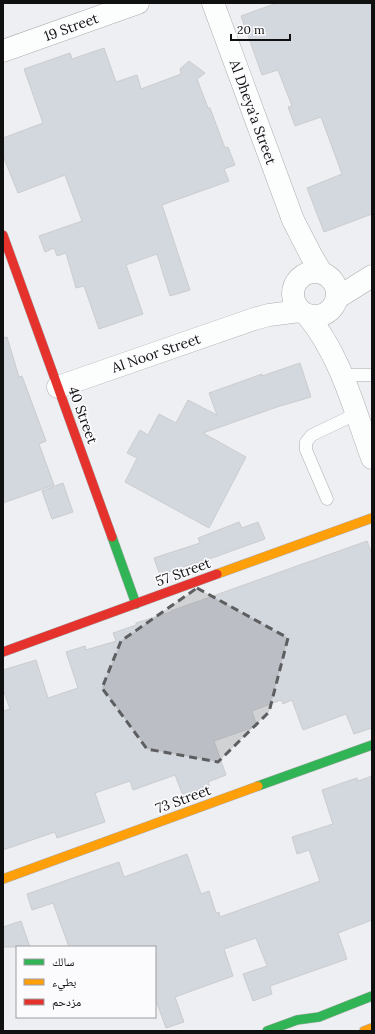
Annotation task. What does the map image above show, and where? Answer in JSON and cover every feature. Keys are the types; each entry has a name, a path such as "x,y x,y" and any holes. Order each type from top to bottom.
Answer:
{"street":[{"name":"19 Street","path":"3,51 138,3"},
{"name":"Al Dheya'a Street","path":"213,3 294,220 311,255 316,294 318,329 339,367 372,458"},
{"name":"40 Street","path":"3,235 136,604"},
{"name":"Al Noor Street","path":"58,387 254,319 372,271"},
{"name":"Al Noor Street","path":"316,294 372,276"},
{"name":"57 Street","path":"3,652 372,518"},
{"name":"73 Street","path":"3,879 372,745"},
{"path":"283,1031 372,996"},
{"path":"267,1031 297,1020 319,1018"},
{"path":"364,1031 372,1028"}],"lane":[{"path":"339,367 372,375"},
{"path":"327,499 306,450 306,442 312,435 356,414"}],"highlighted area":[{"path":"197,588 288,638 269,712 218,762 147,749 102,688 121,641"}],"building":[{"path":"277,3 372,3 372,214 324,232 307,188 342,174 321,117 295,126 288,107 292,106 278,70 262,75 241,16"},
{"path":"104,48 116,82 137,75 141,89 181,74 180,69 189,61 205,73 197,79 225,148 228,147 235,165 224,169 229,181 162,205 190,290 170,296 157,254 126,265 143,314 99,329 84,286 76,288 66,253 57,256 54,248 45,252 39,236 82,221 65,175 18,193 3,156 3,138 43,123 24,69 70,53 72,59"},
{"path":"7,337 19,377 22,376 46,441 39,444 54,485 3,503 3,338"},
{"path":"300,363 311,397 280,406 203,433 246,457 209,528 125,482 137,458 127,453 140,430 148,435 159,414 176,423 188,400 217,415 209,393 262,374 262,376"},
{"path":"63,483 73,512 52,519 42,491"},
{"path":"239,522 242,528 258,522 265,539 160,575 154,558 200,543 198,538"},
{"path":"367,541 372,554 372,728 354,734 346,714 303,730 292,700 283,704 281,700 252,711 257,726 214,741 226,775 208,782 211,789 184,798 175,775 133,790 130,781 95,793 105,822 57,838 55,832 3,850 3,711 10,709 3,689 3,670 36,660 48,698 78,688 66,652 85,646 86,650 116,641 113,633 136,625 136,623 171,612"},
{"path":"372,776 372,920 338,933 347,959 270,986 272,994 253,1001 243,974 267,966 256,938 224,949 233,976 175,997 184,1022 166,1028 156,1001 156,946 69,946 53,903 32,910 27,894 119,862 124,877 187,854 201,894 209,891 216,913 219,912 220,917 320,881 309,850 297,854 292,837 333,824 322,790 357,778 358,781"},
{"path":"21,921 30,946 3,947 3,927"}],"traffic: fast":[{"path":"112,537 136,604"},
{"path":"258,786 372,745"},
{"path":"267,1031 297,1020 319,1017 372,996"}],"traffic: slow":[{"path":"217,574 372,518"},
{"path":"3,879 258,786"},
{"path":"364,1031 372,1028"}],"traffic: jam":[{"path":"3,235 112,537"},
{"path":"3,652 217,574"}]}
